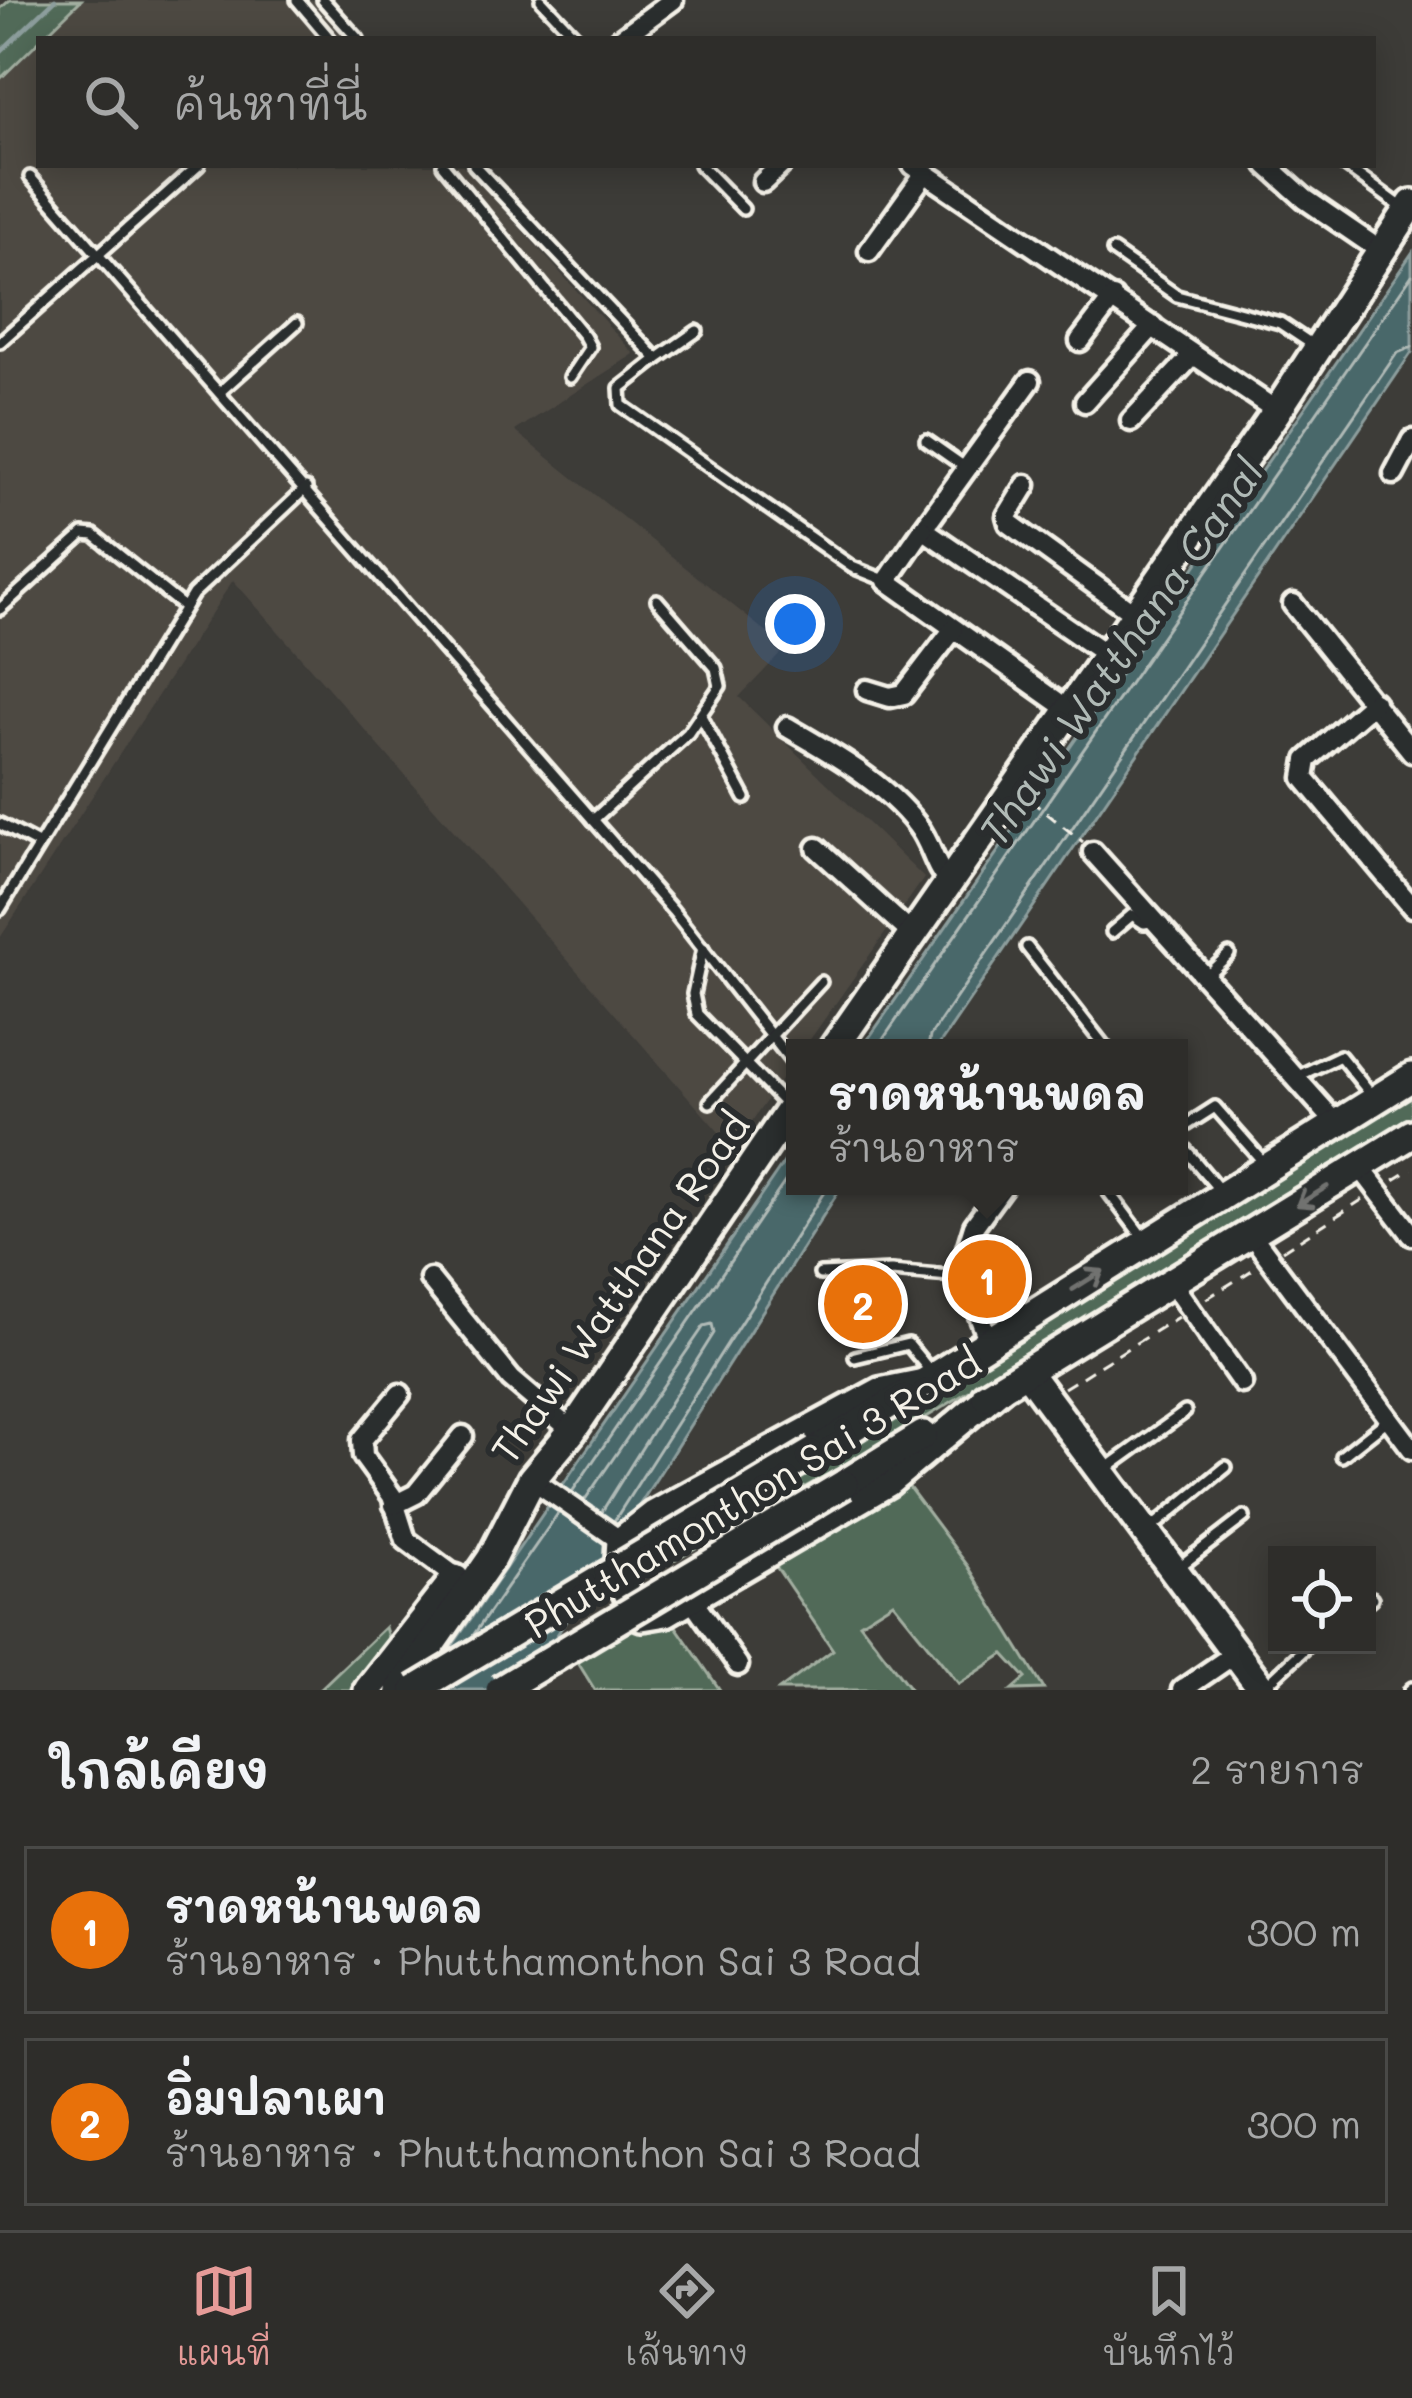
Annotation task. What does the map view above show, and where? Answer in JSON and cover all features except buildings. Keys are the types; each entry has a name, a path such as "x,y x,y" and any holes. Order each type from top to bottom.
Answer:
{"main road":[{"path":"840,1039 1277,411 1410,208"},
{"name":"Phutthamonthon Sai 3 Road","path":"415,1690 815,1451 1412,1077"},
{"name":"Thawi Watthana Road","path":"368,1690 572,1431 786,1115"},
{"name":"Phutthamonthon Sai 3 Road","path":"500,1690 1412,1134"},
{"path":"1027,1372 1263,1689"},
{"path":"929,1380 880,1391 617,1540 621,1586 642,1616 658,1615 888,1482 1000,1388"},
{"name":"Thawi Watthana Road","path":"400,1690 491,1559 508,1516"}],"street":[{"path":"624,36 674,0"},
{"path":"763,182 778,168"},
{"path":"1270,168 1305,199 1382,251"},
{"path":"869,251 919,169 1277,411"},
{"path":"1080,340 1113,298"},
{"path":"1085,402 1153,326"},
{"path":"1131,421 1193,355"},
{"path":"1030,381 886,581 1069,710"},
{"path":"1394,473 1412,440"},
{"path":"1026,485 1007,517 1009,523 1135,614"},
{"path":"923,529 1107,656"},
{"path":"1293,604 1412,752"},
{"path":"867,690 890,697 904,694 952,630"},
{"path":"1374,702 1307,760 1304,778 1412,907"},
{"path":"787,727 890,797 916,823 935,868 949,883"},
{"path":"817,848 913,935"},
{"path":"1090,848 1337,1124"},
{"path":"1360,1167 1412,1234"},
{"path":"989,1342 962,1277 974,1226 997,1195"},
{"path":"1251,1234 1412,1449"},
{"path":"430,1279 511,1379 572,1431"},
{"path":"1171,1282 1242,1383"},
{"path":"400,1394 362,1439 362,1456 394,1505 406,1540 456,1577"},
{"path":"394,1505 416,1493 463,1436"},
{"path":"532,1479 617,1540"},
{"path":"690,1597 738,1665"},
{"path":"1182,1690 1236,1653"}],"lane":[{"path":"297,0 327,36"},
{"path":"340,0 327,4 355,36"},
{"path":"541,0 575,36"},
{"path":"0,342 195,168"},
{"path":"444,168 584,336 590,347 587,359 570,377"},
{"path":"478,168 657,359"},
{"path":"703,168 743,208"},
{"path":"1349,168 1410,208"},
{"path":"30,177 99,250 593,820 786,1053"},
{"path":"1113,251 1178,296 1280,323 1318,348"},
{"path":"221,391 297,323"},
{"path":"697,331 620,388 620,404 852,567 886,581"},
{"path":"926,440 967,469"},
{"path":"0,910 36,843 184,607 208,576 306,488"},
{"path":"0,609 83,534 94,535 184,607"},
{"path":"593,820 701,716 720,686 716,668 658,600"},
{"path":"701,716 745,798"},
{"path":"0,824 36,843"},
{"path":"1112,932 1132,915 1149,924 1156,921"},
{"path":"1027,947 1099,1039"},
{"path":"703,948 694,1006 786,1101"},
{"path":"1206,976 1229,954"},
{"path":"710,1102 821,982"},
{"path":"1296,1077 1340,1056 1375,1100"},
{"path":"1188,1124 1215,1108 1268,1167"},
{"path":"1188,1153 1223,1195"},
{"path":"1111,1195 1147,1244"},
{"path":"820,1274 891,1271 962,1277"},
{"path":"855,1358 908,1344 929,1380"},
{"path":"1102,1472 1185,1412"},
{"path":"1342,1456 1389,1418"},
{"path":"1146,1532 1226,1467"},
{"path":"1174,1570 1244,1517"},
{"path":"1263,1689 1300,1654"}],"path":[{"path":"1035,804 1090,848"},
{"path":"1047,1399 1412,1169"}],"shaded area":[{"path":"81,0 313,0 345,36 44,36"},
{"path":"36,44 36,168 466,168 634,354 515,431 786,648 739,697 924,878 810,1039 786,1039 786,1073 733,1148 233,580 0,938 0,79"}],"green space":[{"path":"10,0 81,0 44,36 36,36 36,44 0,79 0,9"},
{"path":"1412,1092 1412,1122 879,1446 631,1584 628,1578"},
{"path":"908,1486 968,1566 1044,1689 1012,1690 1026,1678 1004,1654 959,1684 893,1602 860,1623 911,1690 779,1690 833,1650 775,1565"},
{"path":"611,1615 648,1632 675,1625 720,1690 595,1690 565,1642"},
{"path":"385,1627 389,1641 353,1690 319,1690"}],"water":[{"path":"1412,253 1412,352 943,1039 868,1039"},
{"path":"786,1159 786,1195 836,1195 522,1690 422,1690"}],"waterway":[{"path":"0,52 55,0"}],"place":[{"name":"ราดหน้านพดล","path":"987,1279"},
{"name":"อิ่มปลาเผา","path":"863,1304"}],"water label":[{"name":"Thawi Watthana Canal","path":"1120,651"}]}
